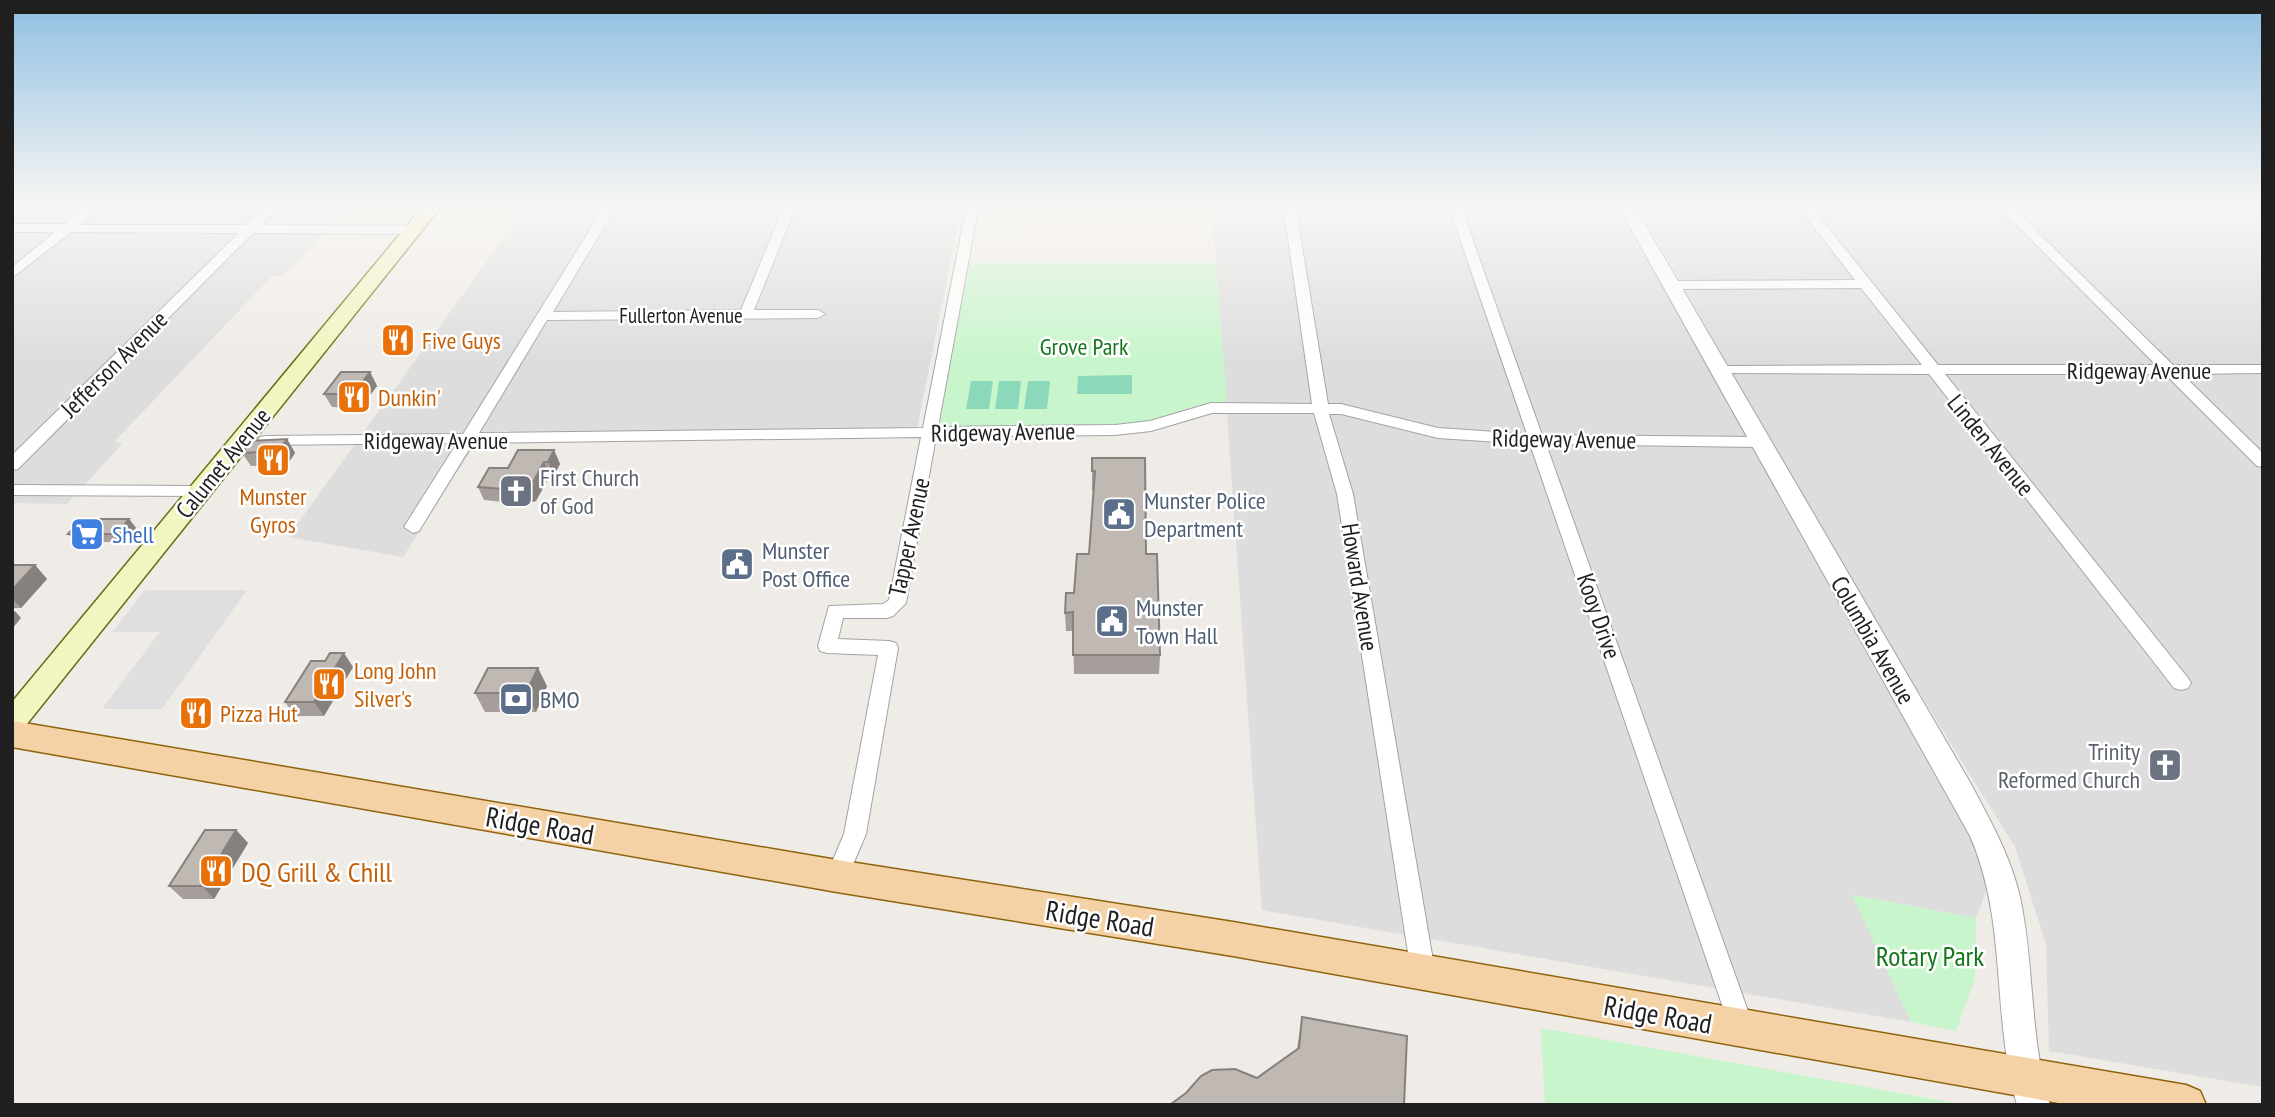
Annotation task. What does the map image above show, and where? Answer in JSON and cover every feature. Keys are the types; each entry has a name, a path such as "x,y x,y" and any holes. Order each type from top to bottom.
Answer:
{"main road":[{"name":"Calumet Avenue","path":"12,722 393,256"},
{"name":"Ridge Road","path":"12,734 1742,1028 2030,1092 2186,1105"}],"street":[{"path":"12,274 34,256"},
{"name":"Jefferson Avenue","path":"12,465 223,256"},
{"path":"413,527 580,256"},
{"path":"746,314 770,256"},
{"name":"Tapper Avenue","path":"837,876 855,834 889,648 827,646 835,611 887,611 897,603 963,256"},
{"name":"Howard Avenue","path":"1297,256 1321,411 1345,494 1423,972"},
{"name":"Kooy Drive","path":"1473,256 1742,1028"},
{"name":"Columbia Avenue","path":"1655,256 1961,792 1997,862 2008,914 2015,1020 2030,1092"},
{"name":"Linden Avenue","path":"1842,256 2180,684"},
{"path":"2054,256 2263,462"},
{"path":"1671,285 1864,284"},
{"name":"Fullerton Avenue","path":"543,316 818,314"},
{"name":"Ridgeway Avenue","path":"1721,370 2263,369"},
{"name":"Ridgeway Avenue","path":"241,441 1115,430 1151,426 1211,408 1355,411 1437,433 1499,439 1759,442"},
{"path":"12,490 201,491"}],"shaded area":[{"path":"12,256 302,256 284,275 272,276 115,441 122,444 67,504 12,503"},
{"path":"490,256 952,256 917,429 483,432 403,557 288,537"},
{"path":"1216,256 1644,256 1997,862 1976,918 1853,895 1911,1022 1262,910"},
{"path":"1666,256 2263,256 2263,1087 2049,1051 2046,944 2015,847 1876,623"},
{"path":"145,590 247,590 162,709 102,709 160,632 112,632"}],"green space":[{"name":"Grove Park","path":"969,263 1216,263 1227,404 1194,407 1147,425 942,427 940,423"},
{"path":"1132,375 1132,394 1077,394 1078,376"},
{"path":"971,381 993,381 989,409 966,409"},
{"path":"999,381 1021,381 1018,409 995,409"},
{"path":"1028,381 1050,381 1047,409 1024,409"},
{"name":"Rotary Park","path":"1852,895 1976,918 1975,979 1956,1031 1911,1022"},
{"path":"1541,1028 1966,1105 1545,1105"}],"building":[{"path":"341,372 370,372 353,394 324,394"},
{"path":"287,439 278,451 242,453 251,441"},
{"path":"518,450 554,450 530,488 517,490 478,487 489,468 508,468"},
{"path":"1092,458 1145,458 1146,554 1157,554 1160,655 1073,655 1073,612 1065,613 1066,593 1074,593 1077,554 1089,554 1095,471 1092,471"},
{"path":"81,519 129,519 116,534 68,534"},
{"path":"12,565 35,565 12,590"},
{"path":"330,653 344,653 314,702 285,702 311,661 325,661"},
{"path":"488,668 538,668 526,693 475,693"},
{"path":"205,830 236,830 202,886 169,886"},
{"path":"1302,1017 1407,1036 1404,1105 1171,1104 1186,1093 1201,1076 1212,1070 1235,1069 1257,1078 1299,1048"}],"place":[{"name":"Five Guys","path":"398,340"},
{"name":"Dunkin'","path":"354,397"},
{"name":"Munster Gyros","path":"273,460"},
{"name":"First Church of God","path":"516,491"},
{"name":"Munster Police Department","path":"1119,514"},
{"name":"Shell","path":"87,534"},
{"name":"Munster Post Office","path":"737,564"},
{"name":"Munster Town Hall","path":"1112,621"},
{"name":"Long John Silver's","path":"329,684"},
{"name":"BMO","path":"516,699"},
{"name":"Pizza Hut","path":"196,713"},
{"name":"Trinity Reformed Church","path":"2165,765"},
{"name":"DQ Grill & Chill","path":"216,871"}]}
